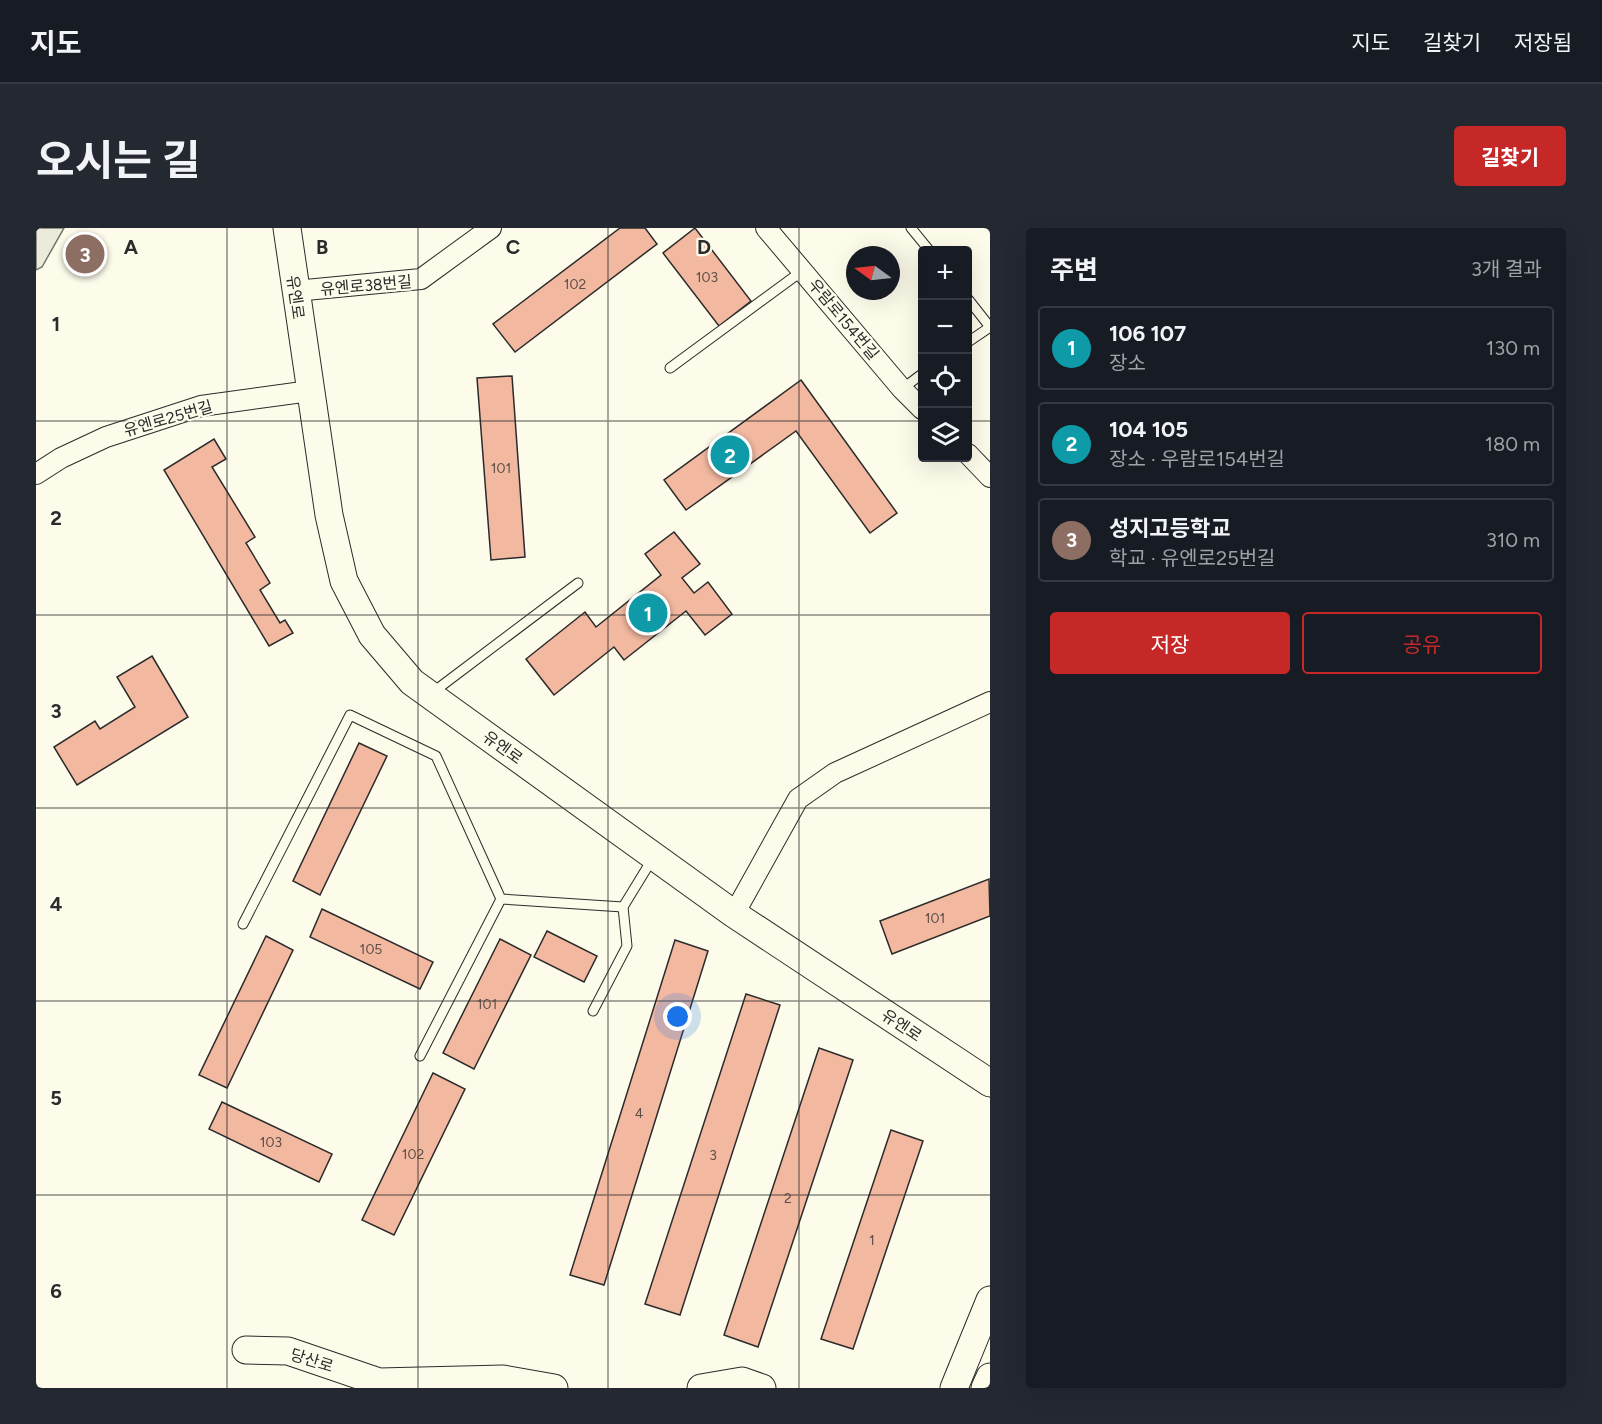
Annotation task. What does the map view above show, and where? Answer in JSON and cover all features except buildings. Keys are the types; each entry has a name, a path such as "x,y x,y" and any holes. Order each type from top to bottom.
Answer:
{"main road":[{"name":"유엔로","path":"287,228 329,515 344,581 372,635 412,682 734,914 990,1083"},
{"path":"954,1388 990,1300"},
{"name":"당산로","path":"246,1350 288,1351 379,1382 503,1379 554,1388"},
{"path":"985,1388 990,1377"},
{"path":"701,1388 742,1381 762,1388"}],"street":[{"name":"유엔로38번길","path":"295,291 421,279 491,228"},
{"name":"우람로154번길","path":"766,228 921,408"},
{"name":"유엔로25번길","path":"36,474 61,458 106,436 201,406 310,391"},
{"path":"972,458 990,477"},
{"path":"734,914 798,799 835,773 990,702"}],"lane":[{"path":"911,228 926,246"},
{"path":"670,368 802,270"},
{"path":"969,300 990,327 972,339"},
{"path":"902,388 918,377"},
{"path":"430,694 578,583"},
{"path":"243,924 350,715 436,756 501,899"},
{"path":"593,1011 627,946 623,907 654,856"},
{"path":"501,899 623,907"},
{"path":"420,1056 501,899"}],"shaded area":[{"path":"36,228 64,228 42,267 36,270"}],"place":[{"name":"성지고등학교","path":"85,254"},
{"name":"104 105","path":"730,455"},
{"name":"106 107","path":"648,613"}]}
